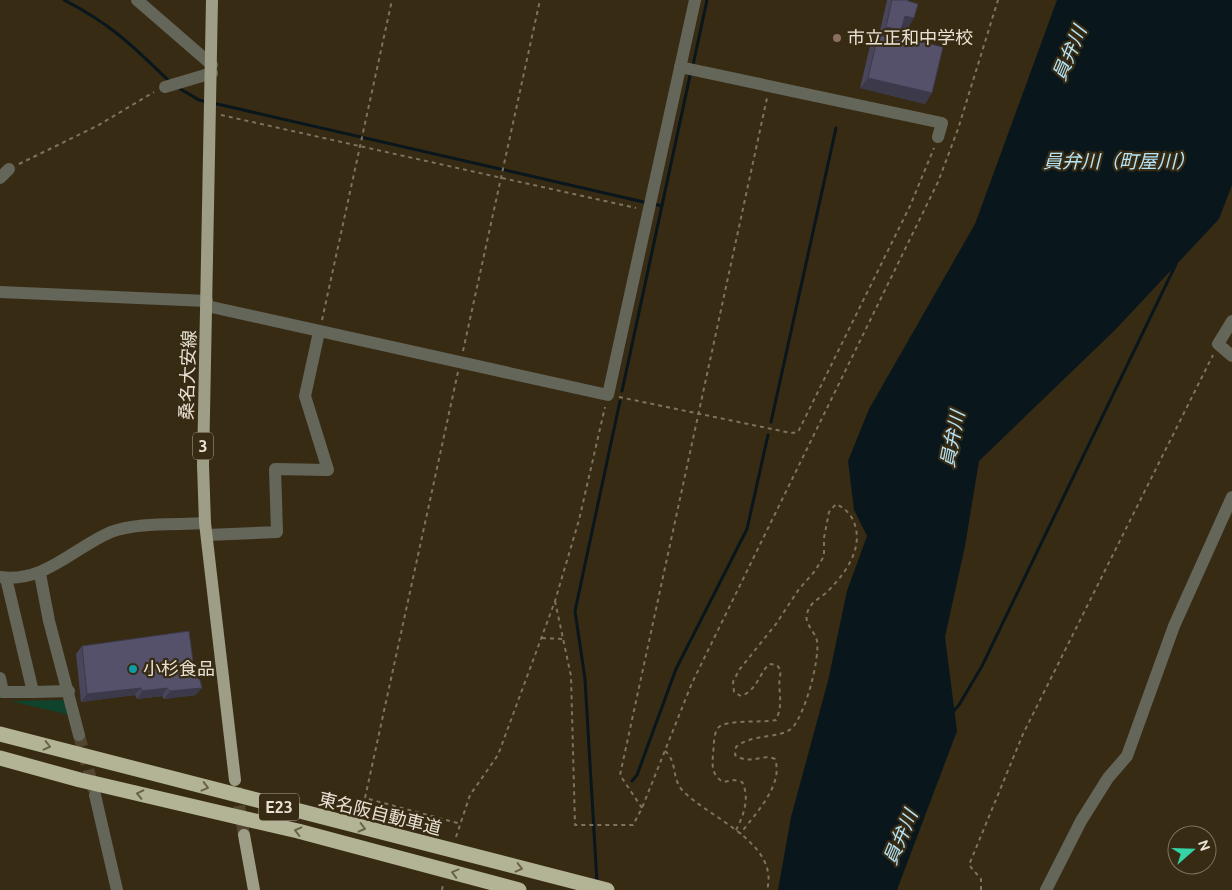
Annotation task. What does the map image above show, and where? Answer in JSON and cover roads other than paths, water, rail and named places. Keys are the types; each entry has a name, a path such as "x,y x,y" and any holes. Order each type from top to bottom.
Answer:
{"highway":[{"name":"東名阪自動車道","path":"0,734 607,890"},
{"name":"東名阪自動車道","path":"0,758 80,780 298,831 519,890"}],"main road":[{"name":"桑名大安線","path":"212,0 212,112 203,465 206,529 235,780"},
{"path":"244,835 254,890"}],"street":[{"path":"137,0 212,69 165,87"},
{"path":"0,292 207,304 319,332 608,395 651,196 688,69 695,0"},
{"path":"688,69 942,123 938,137"},
{"path":"1232,320 1218,344 1232,356"},
{"path":"33,692 3,578 40,574 110,532 129,528 277,532 275,469 328,470 305,396 319,332"},
{"path":"1046,890 1080,821 1108,778 1127,756 1174,626 1232,497"},
{"path":"40,574 49,621 80,736"},
{"path":"0,678 3,692 69,691"},
{"path":"95,796 117,890"}],"water":[{"name":"員弁川（町屋川）","path":"1057,0 1232,0 1232,185 1219,219 1115,330 979,461 965,546 945,637 957,731 897,890 778,890 791,817 828,681 847,591 867,536 854,510 848,461 869,409 975,224"}],"waterway":[{"path":"64,0 121,36 170,82"},
{"path":"693,65 707,0"},
{"path":"622,391 691,71"},
{"path":"177,87 199,100 207,102"},
{"path":"213,103 648,203"},
{"path":"771,422 836,128"},
{"path":"654,204 662,206"},
{"path":"951,714 959,705 982,666 1176,264"},
{"path":"597,882 585,679 575,611 620,401"},
{"path":"632,781 637,775 676,669 747,529 768,435"}],"tunnel":[{"path":"79,735 94,791"},
{"path":"236,788 244,835"}],"place":[{"name":"市立正和中学校","path":"837,38"},
{"name":"小杉食品","path":"133,669"}],"water label":[{"name":"員弁川","path":"1069,53"},
{"name":"員弁川","path":"952,439"},
{"name":"員弁川","path":"900,837"}]}
